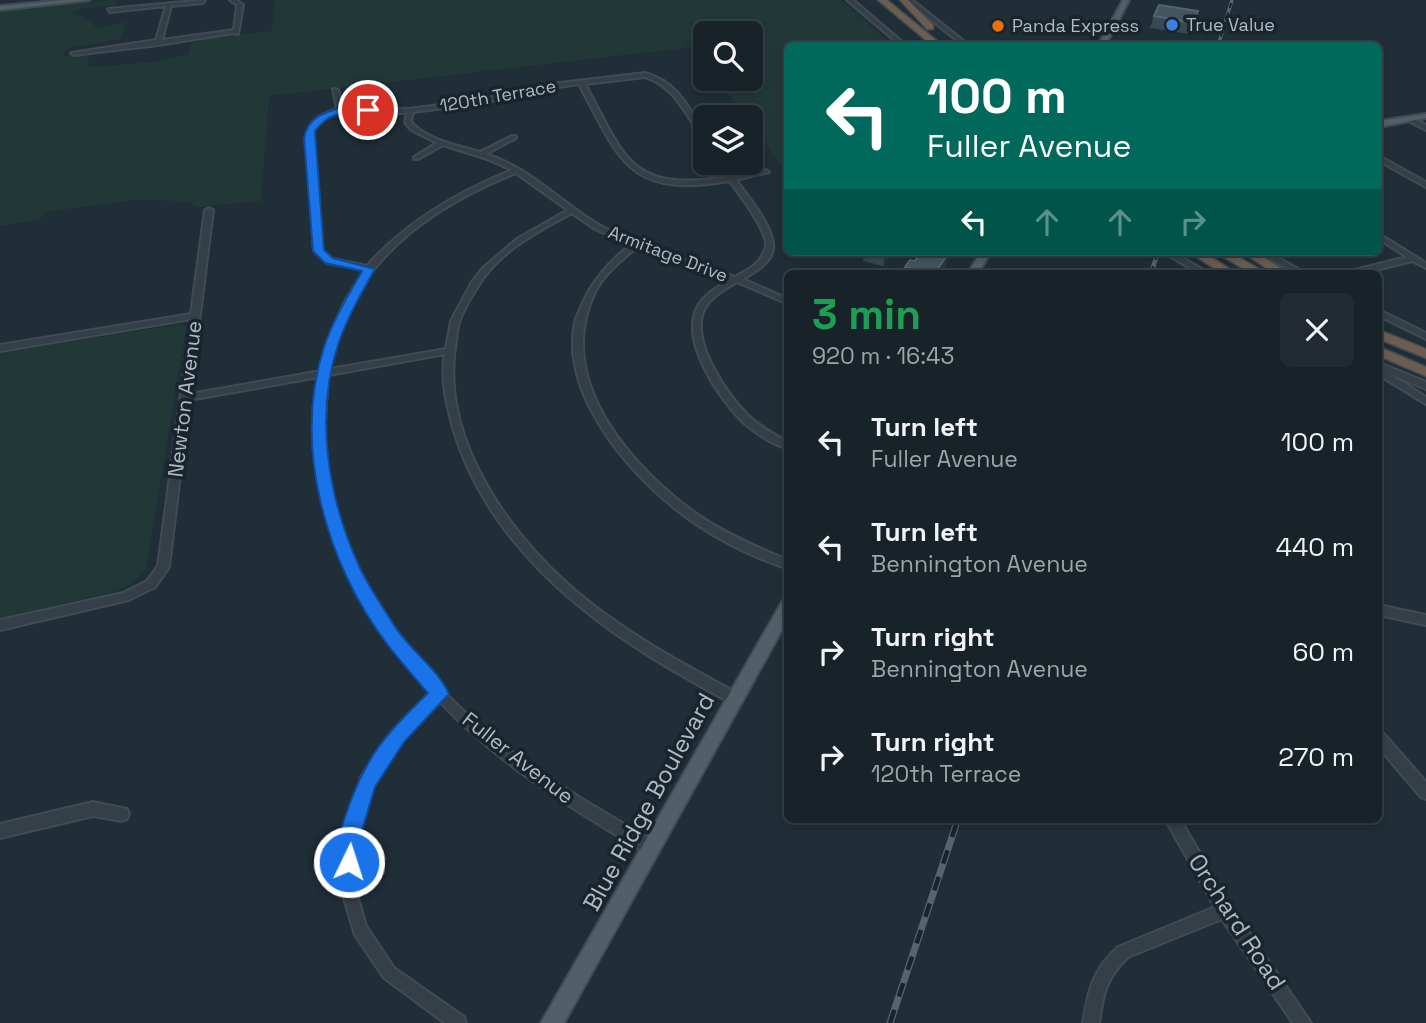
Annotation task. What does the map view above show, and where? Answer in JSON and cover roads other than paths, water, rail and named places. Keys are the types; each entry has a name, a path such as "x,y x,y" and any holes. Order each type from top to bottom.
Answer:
{"highway":[{"path":"869,0 920,42"},
{"path":"882,0 934,42"},
{"path":"904,0 945,42"},
{"path":"1202,256 1225,270"},
{"path":"1228,256 1254,270"},
{"path":"1254,256 1277,270"},
{"path":"1382,330 1423,353"},
{"path":"1382,335 1423,353"},
{"path":"1382,352 1426,372"}],"main road":[{"path":"0,8 87,0"},
{"path":"1103,42 1126,0"},
{"path":"1382,124 1413,121 1426,116"},
{"name":"Blue Ridge Boulevard","path":"552,1023 784,611"}],"street":[{"path":"74,53 236,32 240,5 233,0"},
{"path":"850,0 900,42"},
{"path":"909,0 963,42"},
{"path":"110,10 211,1"},
{"path":"158,43 169,5"},
{"name":"120th Terrace","path":"369,269 330,261 318,251 309,139 310,131 322,116 340,110 410,111 483,101 581,82 645,75 664,81 671,87 693,121"},
{"path":"581,82 618,151 644,177 681,184 766,172"},
{"path":"335,90 340,110"},
{"name":"Armitage Drive","path":"410,111 408,122 411,129 518,170 597,227 784,300"},
{"path":"1413,121 1426,128"},
{"path":"481,154 514,136"},
{"path":"416,158 443,142"},
{"path":"1382,160 1426,185"},
{"name":"Fuller Avenue","path":"518,170 481,186 438,211 403,237 369,269 346,309 331,348 320,397 319,451 330,510 360,583 392,637 440,694 477,730 522,766 568,798 651,848"},
{"path":"729,175 771,242 763,261 718,289 702,305 696,323 698,339 710,370 733,405 758,429 784,444"},
{"name":"Newton Avenue","path":"0,625 125,597 152,584 163,567 209,210"},
{"path":"573,210 518,241 476,281 461,306 452,329 448,351 449,387 456,425 470,464 493,505 524,546 564,587 613,628 661,659 735,698"},
{"path":"1382,238 1426,266"},
{"path":"636,244 604,273 592,290 579,325 580,365 587,391 617,445 663,493 735,543 784,563"},
{"path":"1174,256 1199,270"},
{"path":"1269,256 1295,270"},
{"path":"1366,270 1414,258"},
{"path":"1382,314 1426,336"},
{"path":"0,348 195,316"},
{"path":"185,398 448,351"},
{"path":"1382,366 1426,386"},
{"path":"1382,373 1426,401"},
{"path":"1382,611 1426,620"},
{"path":"440,694 397,735 366,782 349,837 348,888 360,930 388,973 458,1023"},
{"path":"1382,741 1426,792"},
{"path":"0,831 93,809 122,814"},
{"name":"Orchard Road","path":"1174,823 1225,910 1303,1023"},
{"path":"1091,1023 1098,985 1109,963 1123,952 1225,910"}],"railway":[{"path":"1219,42 1232,0"},
{"path":"1152,270 1157,256"},
{"path":"890,1023 957,823"}],"place":[{"name":"True Value","path":"1172,25"},
{"name":"Panda Express","path":"998,26"}]}
